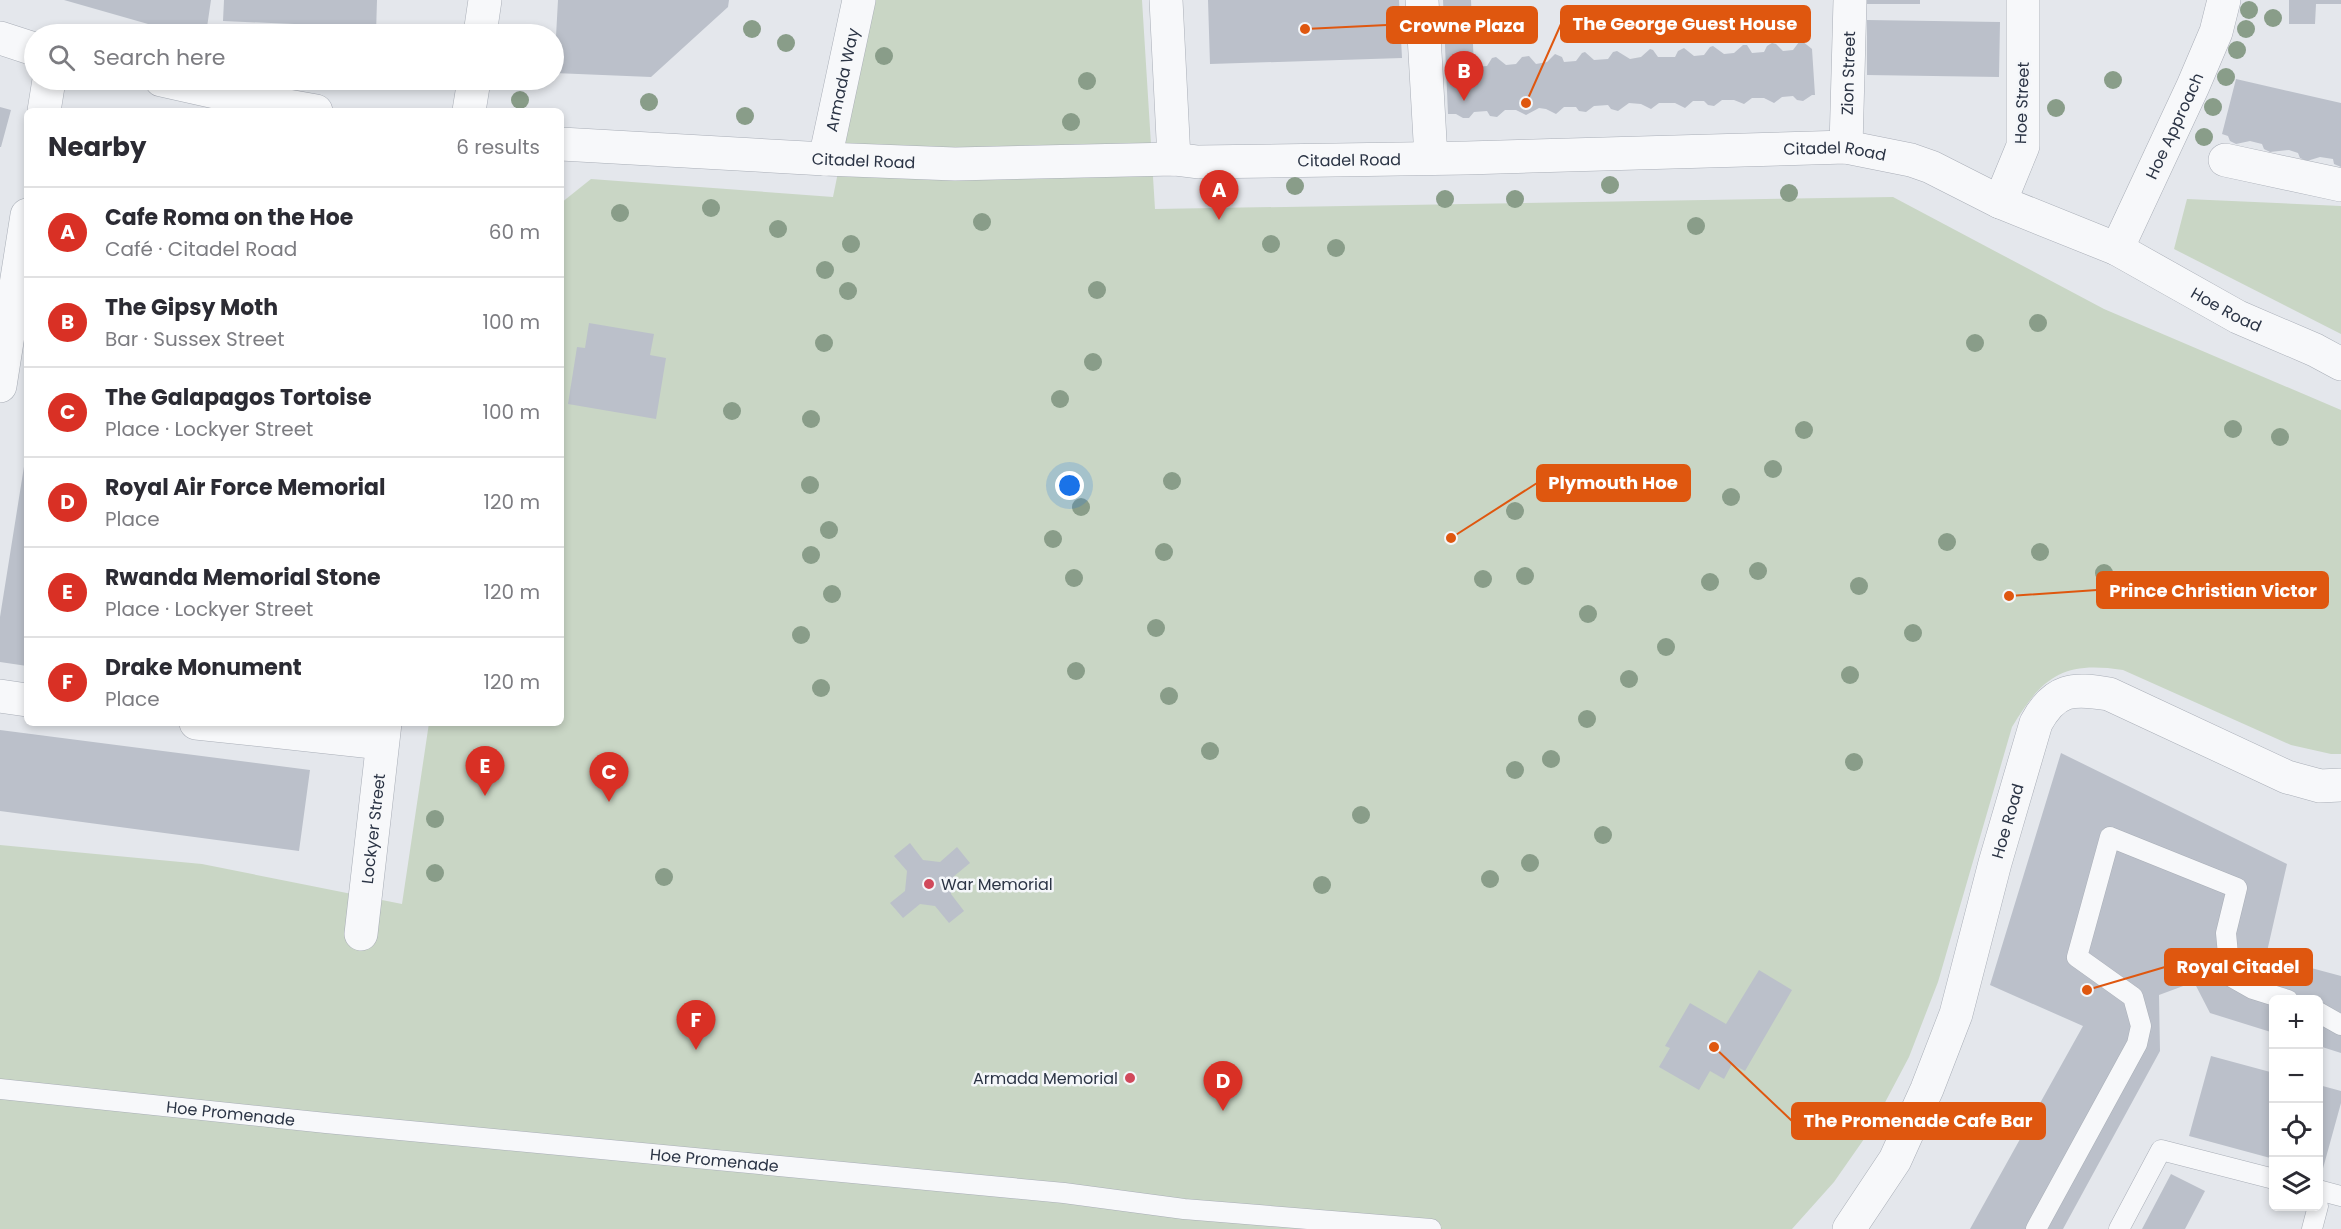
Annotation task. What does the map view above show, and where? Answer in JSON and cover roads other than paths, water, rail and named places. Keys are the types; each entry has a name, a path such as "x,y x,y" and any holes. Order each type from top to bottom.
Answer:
{"street":[{"path":"481,24 485,0"},
{"name":"Armada Way","path":"825,159 859,0"},
{"path":"1166,0 1174,159"},
{"path":"1422,0 1431,158"},
{"name":"Zion Street","path":"1846,147 1850,0"},
{"name":"Hoe Street","path":"2000,202 2023,146 2023,0"},
{"name":"Hoe Approach","path":"2117,249 2193,86 2216,32 2224,0"},
{"path":"0,38 24,46"},
{"path":"44,108 47,90"},
{"path":"192,90 236,104 282,108"},
{"path":"469,108 472,90"},
{"name":"Citadel Road","path":"564,144 955,164 1174,159 1198,162 1431,158 1846,147 1911,160 1931,167 2000,202 2117,249"},
{"path":"2225,160 2341,186"},
{"path":"0,386 7,289 24,225"},
{"name":"Hoe Road","path":"2117,249 2238,317 2315,350 2341,364"},
{"name":"Hoe Road","path":"1849,1229 1895,1160 1928,1089 1956,1014 1995,863 2036,723 2051,702 2058,696 2079,689 2109,694 2287,777 2320,786 2341,785"},
{"path":"0,696 24,700"},
{"path":"252,726 384,733"},
{"name":"Lockyer Street","path":"361,934 384,733"}],"lane":[{"path":"2036,1229 2137,1044 2141,1026 2133,997 2077,957 2110,837 2236,888 2226,933 2230,976 2253,988 2275,995"},
{"path":"2323,1012 2341,1016"},
{"path":"2323,1014 2341,1025"},
{"name":"Hoe Promenade","path":"0,1089 326,1123 1064,1193 1184,1209 1431,1229"},
{"path":"2119,1229 2161,1150 2269,1178"},
{"path":"2323,1198 2341,1196"},
{"path":"2312,1229 2316,1211"}],"place":[{"name":"Crowne Plaza","path":"1305,29"},
{"name":"The Gipsy Moth","path":"1464,101"},
{"name":"The George Guest House","path":"1526,103"},
{"name":"Cafe Roma on the Hoe","path":"1219,220"},
{"name":"Plymouth Hoe","path":"1451,538"},
{"name":"Prince Christian Victor","path":"2009,596"},
{"name":"Rwanda Memorial Stone","path":"485,796"},
{"name":"The Galapagos Tortoise","path":"609,802"},
{"name":"War Memorial","path":"929,884"},
{"name":"Royal Citadel","path":"2087,990"},
{"name":"The Promenade Cafe Bar","path":"1714,1047"},
{"name":"Drake Monument","path":"696,1050"},
{"name":"Armada Memorial","path":"1130,1078"},
{"name":"Royal Air Force Memorial","path":"1223,1111"}]}
